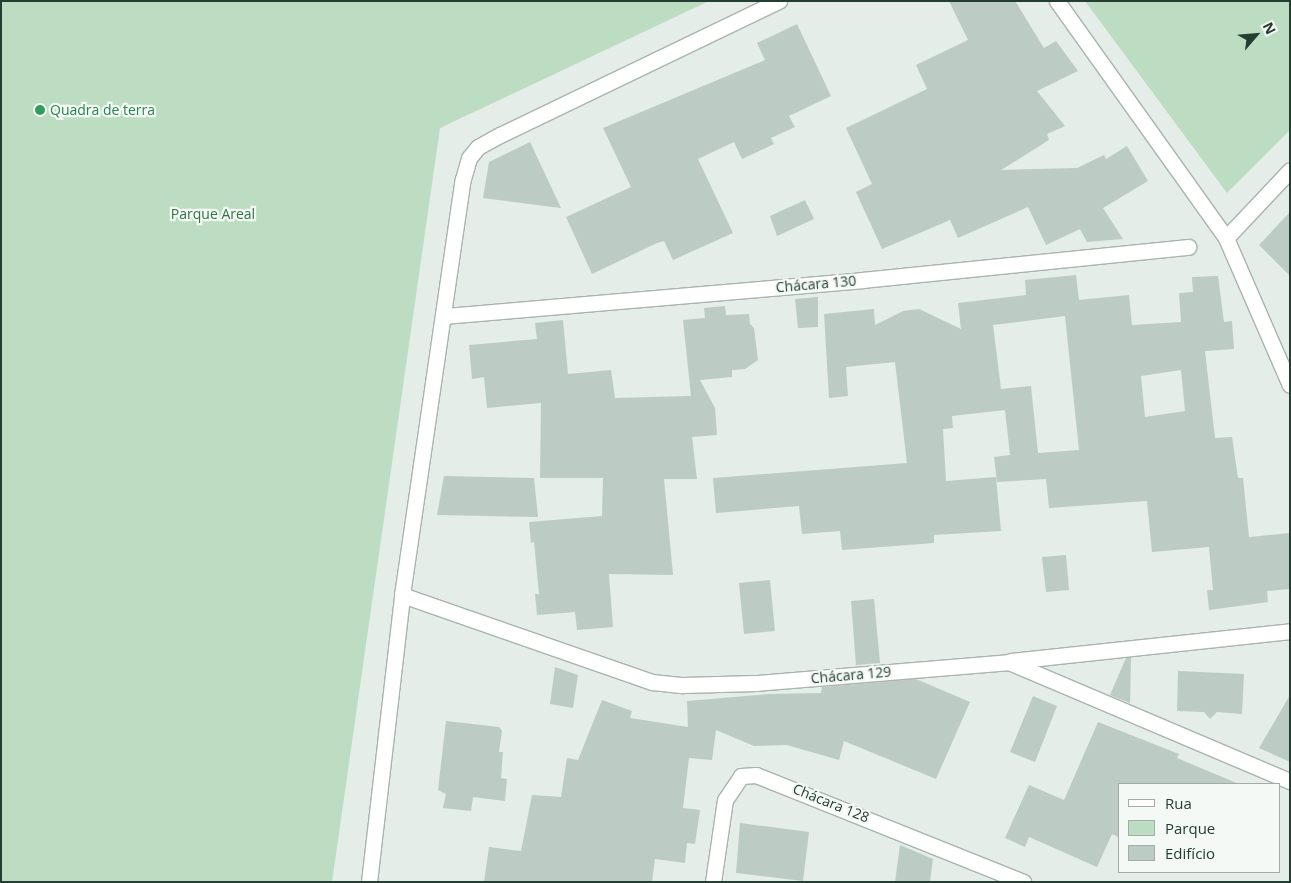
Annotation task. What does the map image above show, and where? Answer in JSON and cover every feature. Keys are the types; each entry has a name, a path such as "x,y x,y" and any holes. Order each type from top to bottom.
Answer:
{"street":[{"path":"369,882 402,595 445,316 463,179 469,158 478,147 779,1"},
{"path":"1057,1 1226,238 1290,385"},
{"path":"1226,238 1290,170"},
{"name":"Chácara 130","path":"445,316 862,280 1188,247"},
{"name":"Chácara 129","path":"402,595 652,682 683,685 756,683 1009,662 1290,781"},
{"path":"1009,662 1290,631"},
{"name":"Chácara 128","path":"713,882 725,800 741,776 756,775 1023,882"}],"green space":[{"name":"Parque Areal","path":"1,1 709,1 440,128 332,882 1,882"},
{"path":"1085,1 1290,1 1290,130 1227,193"}],"building":[{"path":"949,1 1015,1 1044,48 1056,41 1078,71 1037,91 1065,126 1047,134 1049,140 1001,170 1077,168 1104,155 1106,159 1127,146 1148,181 1103,208 1123,239 1087,242 1080,229 1046,245 1028,207 958,238 950,220 882,249 856,192 872,184 846,128 927,89 916,65 968,40"},
{"path":"797,24 831,96 789,116 795,127 771,138 774,144 742,159 734,142 698,159 733,233 673,260 664,241 657,243 592,274 566,217 631,187 603,128 765,60 757,43"},
{"path":"530,142 561,208 483,198 489,162"},
{"path":"805,200 814,219 777,236 770,216"},
{"path":"1290,212 1290,276 1259,245"},
{"path":"1076,275 1079,300 1129,295 1132,325 1181,322 1179,293 1193,292 1192,277 1218,276 1224,322 1232,321 1234,349 1205,351 1215,438 1232,437 1238,478 1243,478 1249,537 1290,533 1290,589 1267,591 1268,602 1209,610 1207,590 1213,590 1209,547 1152,552 1147,501 1049,508 1046,479 997,482 994,457 1010,455 1005,410 952,416 953,428 943,429 946,481 996,477 1001,531 934,535 934,543 842,550 840,531 802,534 799,506 716,513 713,478 907,463 895,362 846,367 848,396 829,398 824,314 874,309 875,325 903,311 919,309 961,329 958,303 1026,295 1025,280","holes":["1065,316 1079,450 1038,453 1031,386 1001,389 993,325","1181,370 1185,411 1145,417 1141,376"]},
{"path":"818,297 818,327 798,328 795,299"},
{"path":"725,306 726,315 749,314 750,324 754,328 758,360 745,369 732,370 732,377 700,380 715,408 717,435 692,437 697,479 664,479 673,575 609,574 613,627 577,630 575,612 537,615 535,594 539,594 534,542 531,543 529,522 602,516 603,478 540,478 541,403 487,408 484,377 472,379 469,345 537,339 535,323 563,320 568,374 611,370 615,398 691,396 683,320 705,318 704,308"},
{"path":"444,476 534,478 538,517 437,515"},
{"path":"1066,555 1069,590 1046,592 1042,557"},
{"path":"770,580 775,631 744,634 739,583"},
{"path":"874,599 880,663 856,665 851,601"},
{"path":"1131,657 1130,703 1110,695 1126,658"},
{"path":"555,667 578,675 573,708 550,704"},
{"path":"1178,671 1244,674 1242,714 1217,712 1210,719 1204,712 1177,711"},
{"path":"916,679 970,702 936,779 844,741 839,760 787,745 754,746 716,730 712,760 689,758 683,808 700,810 695,844 687,843 685,863 655,859 652,882 484,882 489,847 521,851 532,795 561,797 567,758 578,760 602,700 632,711 630,718 688,727 687,701 769,694 821,693 822,687"},
{"path":"1290,695 1290,762 1259,748"},
{"path":"1033,696 1057,706 1035,762 1010,752"},
{"path":"446,721 499,727 502,731 499,752 503,752 501,778 507,779 505,801 473,797 471,811 443,808 446,794 438,790"},
{"path":"1098,722 1179,754 1177,758 1237,783 1118,783 1118,837 1112,834 1097,867 1029,837 1025,847 1005,838 1029,785 1064,800"},
{"path":"740,823 809,832 803,881 736,873"},
{"path":"900,845 933,859 930,882 895,882"}],"place":[{"name":"Quadra de terra","path":"40,110"}]}
